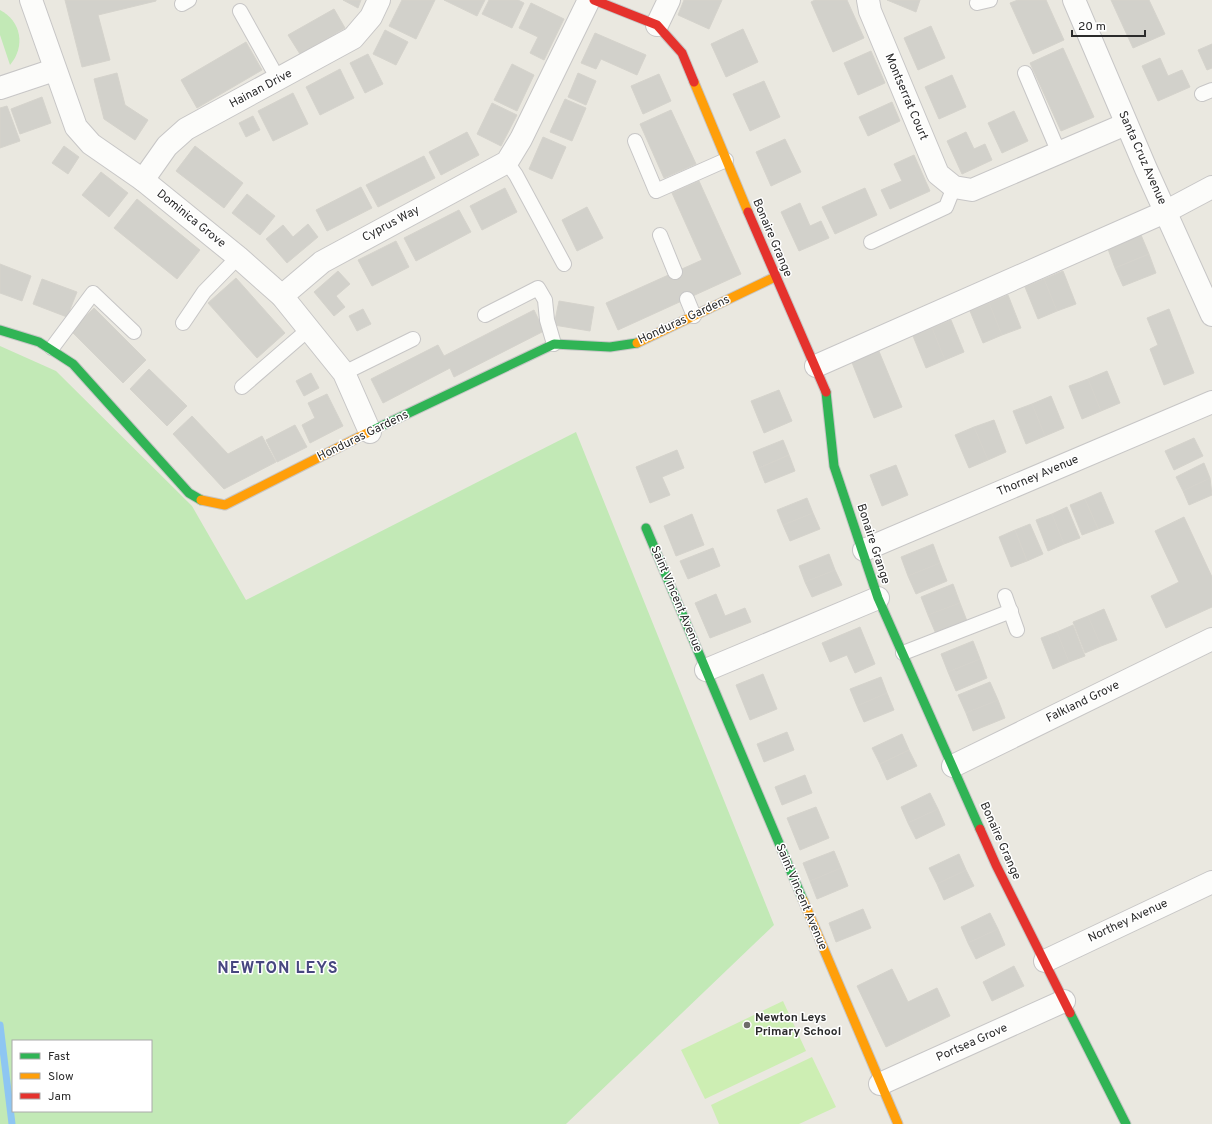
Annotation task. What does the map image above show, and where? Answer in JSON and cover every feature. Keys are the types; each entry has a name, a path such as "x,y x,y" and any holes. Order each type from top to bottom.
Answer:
{"street":[{"name":"Dominica Grove","path":"31,0 54,70 76,127 91,144 143,180 238,257 282,296 344,373 370,432"},
{"name":"Hainan Drive","path":"143,180 167,146 186,129 353,38 371,17 379,0"},
{"path":"507,162 521,139 589,0"},
{"name":"Bonaire Grange","path":"594,0 657,25 682,53 775,278 816,366 827,395 834,466 864,550 878,598 954,766 996,865 1126,1124"},
{"path":"657,25 669,0"},
{"name":"Montserrat Court","path":"868,0 870,11 938,174 954,187"},
{"name":"Santa Cruz Avenue","path":"1074,0 1126,124 1212,315"},
{"path":"0,88 54,70"},
{"path":"954,187 972,190 1126,124"},
{"name":"Cyprus Way","path":"282,296 322,262 507,162"},
{"path":"816,366 1166,212 1212,187"},
{"name":"Honduras Gardens","path":"0,330 22,335 52,348 73,364 189,493 197,499 212,504 225,504 370,432 554,344 610,347 634,344 775,278"},
{"name":"Thorney Avenue","path":"864,550 1212,402"},
{"name":"Saint Vincent Avenue","path":"646,528 898,1124"},
{"path":"706,670 878,598"},
{"name":"Falkland Grove","path":"954,766 1212,639"},
{"name":"Northey Avenue","path":"1045,961 1212,882"},
{"name":"Portsea Grove","path":"880,1084 1064,1001"}],"lane":[{"path":"240,11 278,79"},
{"path":"1025,73 1059,153"},
{"path":"635,141 656,191 726,160"},
{"path":"507,162 516,174 564,264"},
{"path":"870,242 946,206 954,187"},
{"path":"660,235 675,272"},
{"path":"183,323 204,292 238,257"},
{"path":"485,315 538,288 545,300 547,320 554,344"},
{"path":"52,348 93,293 134,332"},
{"path":"687,299 694,316"},
{"path":"242,387 308,329"},
{"path":"344,373 413,339"},
{"path":"1005,596 1017,630"},
{"path":"903,653 1011,611"}],"green space":[{"path":"0,10 13,21 19,34 18,50 10,65 0,35"},
{"path":"0,346 56,371 192,506 246,600 576,432 774,925 566,1124 0,1124"},
{"path":"783,1001 806,1051 705,1099 681,1050"},
{"path":"812,1057 836,1107 799,1124 719,1124 711,1105"}],"building":[{"path":"65,0 156,1 98,15 110,60 82,67"},
{"path":"343,0 361,0 358,8"},
{"path":"402,0 435,0 416,39 389,26"},
{"path":"444,0 485,0 477,16"},
{"path":"489,0 518,0 524,3 512,28 482,14"},
{"path":"684,0 722,0 709,29 678,15"},
{"path":"815,0 847,0 864,38 833,52 811,2"},
{"path":"887,0 920,0 916,12"},
{"path":"1018,0 1046,0 1064,40 1033,54 1010,3"},
{"path":"1111,0 1149,0 1165,34 1133,48"},
{"path":"531,3 564,19 544,60 530,53 538,37 519,28"},
{"path":"334,9 345,28 300,54 288,35"},
{"path":"931,26 945,58 918,70 904,38"},
{"path":"743,29 758,62 726,77 711,44"},
{"path":"385,30 408,42 396,65 373,54"},
{"path":"595,33 646,55 637,75 601,59 596,69 581,63"},
{"path":"246,42 262,70 197,108 181,80"},
{"path":"1212,44 1212,68 1207,70 1198,50"},
{"path":"1063,48 1094,117 1061,131 1030,63"},
{"path":"871,51 885,83 858,95 844,63"},
{"path":"368,54 383,84 365,93 350,63"},
{"path":"1160,58 1168,76 1182,70 1190,87 1158,101 1142,66"},
{"path":"512,64 534,75 517,111 494,100"},
{"path":"340,69 354,98 320,115 306,87"},
{"path":"117,73 125,105 148,120 135,140 104,119 94,79"},
{"path":"578,73 596,81 586,105 568,97"},
{"path":"659,74 671,101 643,114 631,86"},
{"path":"952,75 966,107 939,119 925,87"},
{"path":"764,81 780,117 750,131 733,94"},
{"path":"293,93 308,124 273,141 258,111"},
{"path":"42,97 51,123 20,134 11,109"},
{"path":"565,99 586,108 572,141 550,132"},
{"path":"892,102 900,121 868,136 859,117"},
{"path":"492,103 517,115 501,146 477,134"},
{"path":"7,106 20,141 0,148 0,108"},
{"path":"671,110 696,164 664,178 640,124"},
{"path":"1014,111 1028,141 1002,153 988,123"},
{"path":"253,116 260,130 246,137 239,123"},
{"path":"467,132 479,155 441,175 429,152"},
{"path":"966,132 974,149 985,144 992,160 962,174 947,141"},
{"path":"543,137 566,147 552,179 529,169"},
{"path":"785,139 801,172 771,186 756,152"},
{"path":"64,146 79,157 68,174 52,163"},
{"path":"195,146 243,183 224,208 176,171"},
{"path":"914,155 930,191 890,209 881,190 902,181 894,164"},
{"path":"424,156 435,178 378,207 366,185"},
{"path":"101,172 128,193 109,217 82,195"},
{"path":"699,181 741,274 618,330 606,303 702,260 672,193"},
{"path":"361,187 372,208 327,231 316,210"},
{"path":"505,188 517,212 482,230 470,206"},
{"path":"865,188 877,215 835,234 822,207"},
{"path":"247,194 275,216 260,235 232,213"},
{"path":"137,199 200,250 177,279 114,228"},
{"path":"800,203 810,226 821,221 829,238 799,251 781,212"},
{"path":"587,207 603,238 577,251 562,220"},
{"path":"459,210 471,232 416,261 404,238"},
{"path":"308,224 318,237 287,263 266,239 283,225 293,237"},
{"path":"1141,235 1149,254 1115,268 1108,249"},
{"path":"396,241 409,267 372,286 358,260"},
{"path":"1149,254 1156,273 1123,286 1115,268"},
{"path":"0,264 31,276 22,301 0,293"},
{"path":"338,271 350,284 336,296 345,307 334,316 314,292"},
{"path":"1063,271 1076,304 1057,311 1044,279"},
{"path":"236,278 285,333 257,358 208,303"},
{"path":"42,279 77,292 67,317 33,304"},
{"path":"1044,279 1057,311 1038,319 1025,287"},
{"path":"1008,295 1021,328 1002,335 989,303"},
{"path":"559,301 594,307 590,331 554,325"},
{"path":"989,303 1002,335 983,343 970,311"},
{"path":"94,308 146,360 123,383 71,331"},
{"path":"363,309 371,324 357,331 349,316"},
{"path":"1169,309 1194,373 1164,385 1150,349 1158,345 1147,318"},
{"path":"534,310 544,331 454,377 450,368 383,403 371,379 438,345 444,356"},
{"path":"951,320 964,352 945,360 932,328"},
{"path":"932,328 945,360 926,368 913,336"},
{"path":"878,349 902,407 874,418 851,360"},
{"path":"149,369 187,406 167,426 130,389"},
{"path":"1107,371 1120,403 1101,411 1088,379"},
{"path":"311,373 319,388 304,396 296,381"},
{"path":"1088,379 1101,411 1082,419 1069,386"},
{"path":"779,390 792,421 764,433 751,401"},
{"path":"327,394 343,426 310,443 302,425 315,418 308,403"},
{"path":"1051,396 1064,428 1045,436 1032,404"},
{"path":"1032,404 1045,436 1026,444 1013,411"},
{"path":"192,416 228,454 262,436 276,462 224,489 173,434"},
{"path":"994,420 1006,452 988,460 974,427"},
{"path":"295,425 307,447 277,462 266,440"},
{"path":"974,427 988,460 969,468 955,435"},
{"path":"1194,438 1203,456 1174,470 1165,451"},
{"path":"783,440 789,455 759,468 753,452"},
{"path":"677,450 684,468 662,477 670,495 650,503 636,467"},
{"path":"789,455 795,471 765,483 759,468"},
{"path":"1204,463 1210,478 1183,491 1176,477"},
{"path":"896,465 908,495 882,506 870,475"},
{"path":"1210,478 1212,495 1189,505 1183,491"},
{"path":"1101,492 1114,523 1098,529 1085,499"},
{"path":"807,498 813,513 783,525 777,510"},
{"path":"1085,499 1098,529 1082,535 1070,505"},
{"path":"1067,507 1080,538 1064,544 1052,514"},
{"path":"813,513 820,529 790,541 783,525"},
{"path":"692,514 704,545 676,556 664,526"},
{"path":"1052,514 1064,544 1048,551 1036,520"},
{"path":"1184,517 1212,577 1212,607 1166,628 1151,596 1179,582 1155,531"},
{"path":"1030,524 1043,554 1027,561 1015,530"},
{"path":"1015,530 1027,561 1011,567 999,537"},
{"path":"933,544 940,563 908,576 901,557"},
{"path":"713,548 720,566 688,579 680,561"},
{"path":"829,554 835,570 805,582 799,566"},
{"path":"940,563 947,581 916,594 908,576"},
{"path":"835,570 842,585 812,597 805,582"},
{"path":"953,584 960,603 928,615 921,597"},
{"path":"716,594 725,616 745,608 751,622 710,638 695,603"},
{"path":"960,603 967,621 936,634 928,615"},
{"path":"1104,609 1117,640 1101,646 1088,616"},
{"path":"1088,616 1101,646 1085,653 1073,622"},
{"path":"1073,625 1085,656 1069,662 1057,632"},
{"path":"860,627 875,664 855,673 847,655 830,662 822,643"},
{"path":"1057,632 1069,662 1053,669 1041,638"},
{"path":"973,641 980,659 948,672 941,654"},
{"path":"980,659 987,678 956,691 948,672"},
{"path":"763,674 777,709 750,720 736,685"},
{"path":"881,677 887,693 857,706 850,689"},
{"path":"990,682 998,700 966,713 958,695"},
{"path":"887,693 894,710 864,722 857,706"},
{"path":"998,700 1005,718 973,731 966,713"},
{"path":"787,732 794,750 764,762 757,744"},
{"path":"902,734 909,750 880,764 872,748"},
{"path":"909,750 917,766 887,780 880,764"},
{"path":"805,775 812,793 782,805 775,787"},
{"path":"930,793 938,809 908,823 901,807"},
{"path":"816,807 829,838 800,850 787,818"},
{"path":"938,809 945,825 916,839 908,823"},
{"path":"834,851 841,868 810,881 803,863"},
{"path":"959,854 966,870 937,884 929,868"},
{"path":"841,868 848,886 817,899 810,881"},
{"path":"966,870 974,886 944,900 937,884"},
{"path":"863,909 871,928 836,942 829,923"},
{"path":"990,913 998,929 968,943 961,927"},
{"path":"998,929 1005,945 976,959 968,943"},
{"path":"1014,966 1024,986 992,1001 983,982"},
{"path":"892,969 908,1002 937,988 950,1016 886,1047 857,986"}],"waterway":[{"path":"0,1025 12,1124"}],"traffic: fast":[{"path":"0,330 39,342 73,364 189,493 201,500"},
{"path":"371,431 554,344 610,347 637,343"},
{"path":"826,392 834,466 878,598 980,829"},
{"path":"646,528 803,900"},
{"path":"1070,1013 1126,1124"}],"traffic: slow":[{"path":"694,82 748,212"},
{"path":"637,343 775,277"},
{"path":"201,500 225,505 371,431"},
{"path":"803,900 898,1124"}],"traffic: jam":[{"path":"594,0 657,25 682,53 694,82"},
{"path":"748,212 826,392"},
{"path":"980,829 996,865 1070,1013"}],"place":[{"name":"Newton Leys Primary School","path":"747,1025"}],"district":[{"name":"NEWTON LEYS","path":"278,969"}]}
